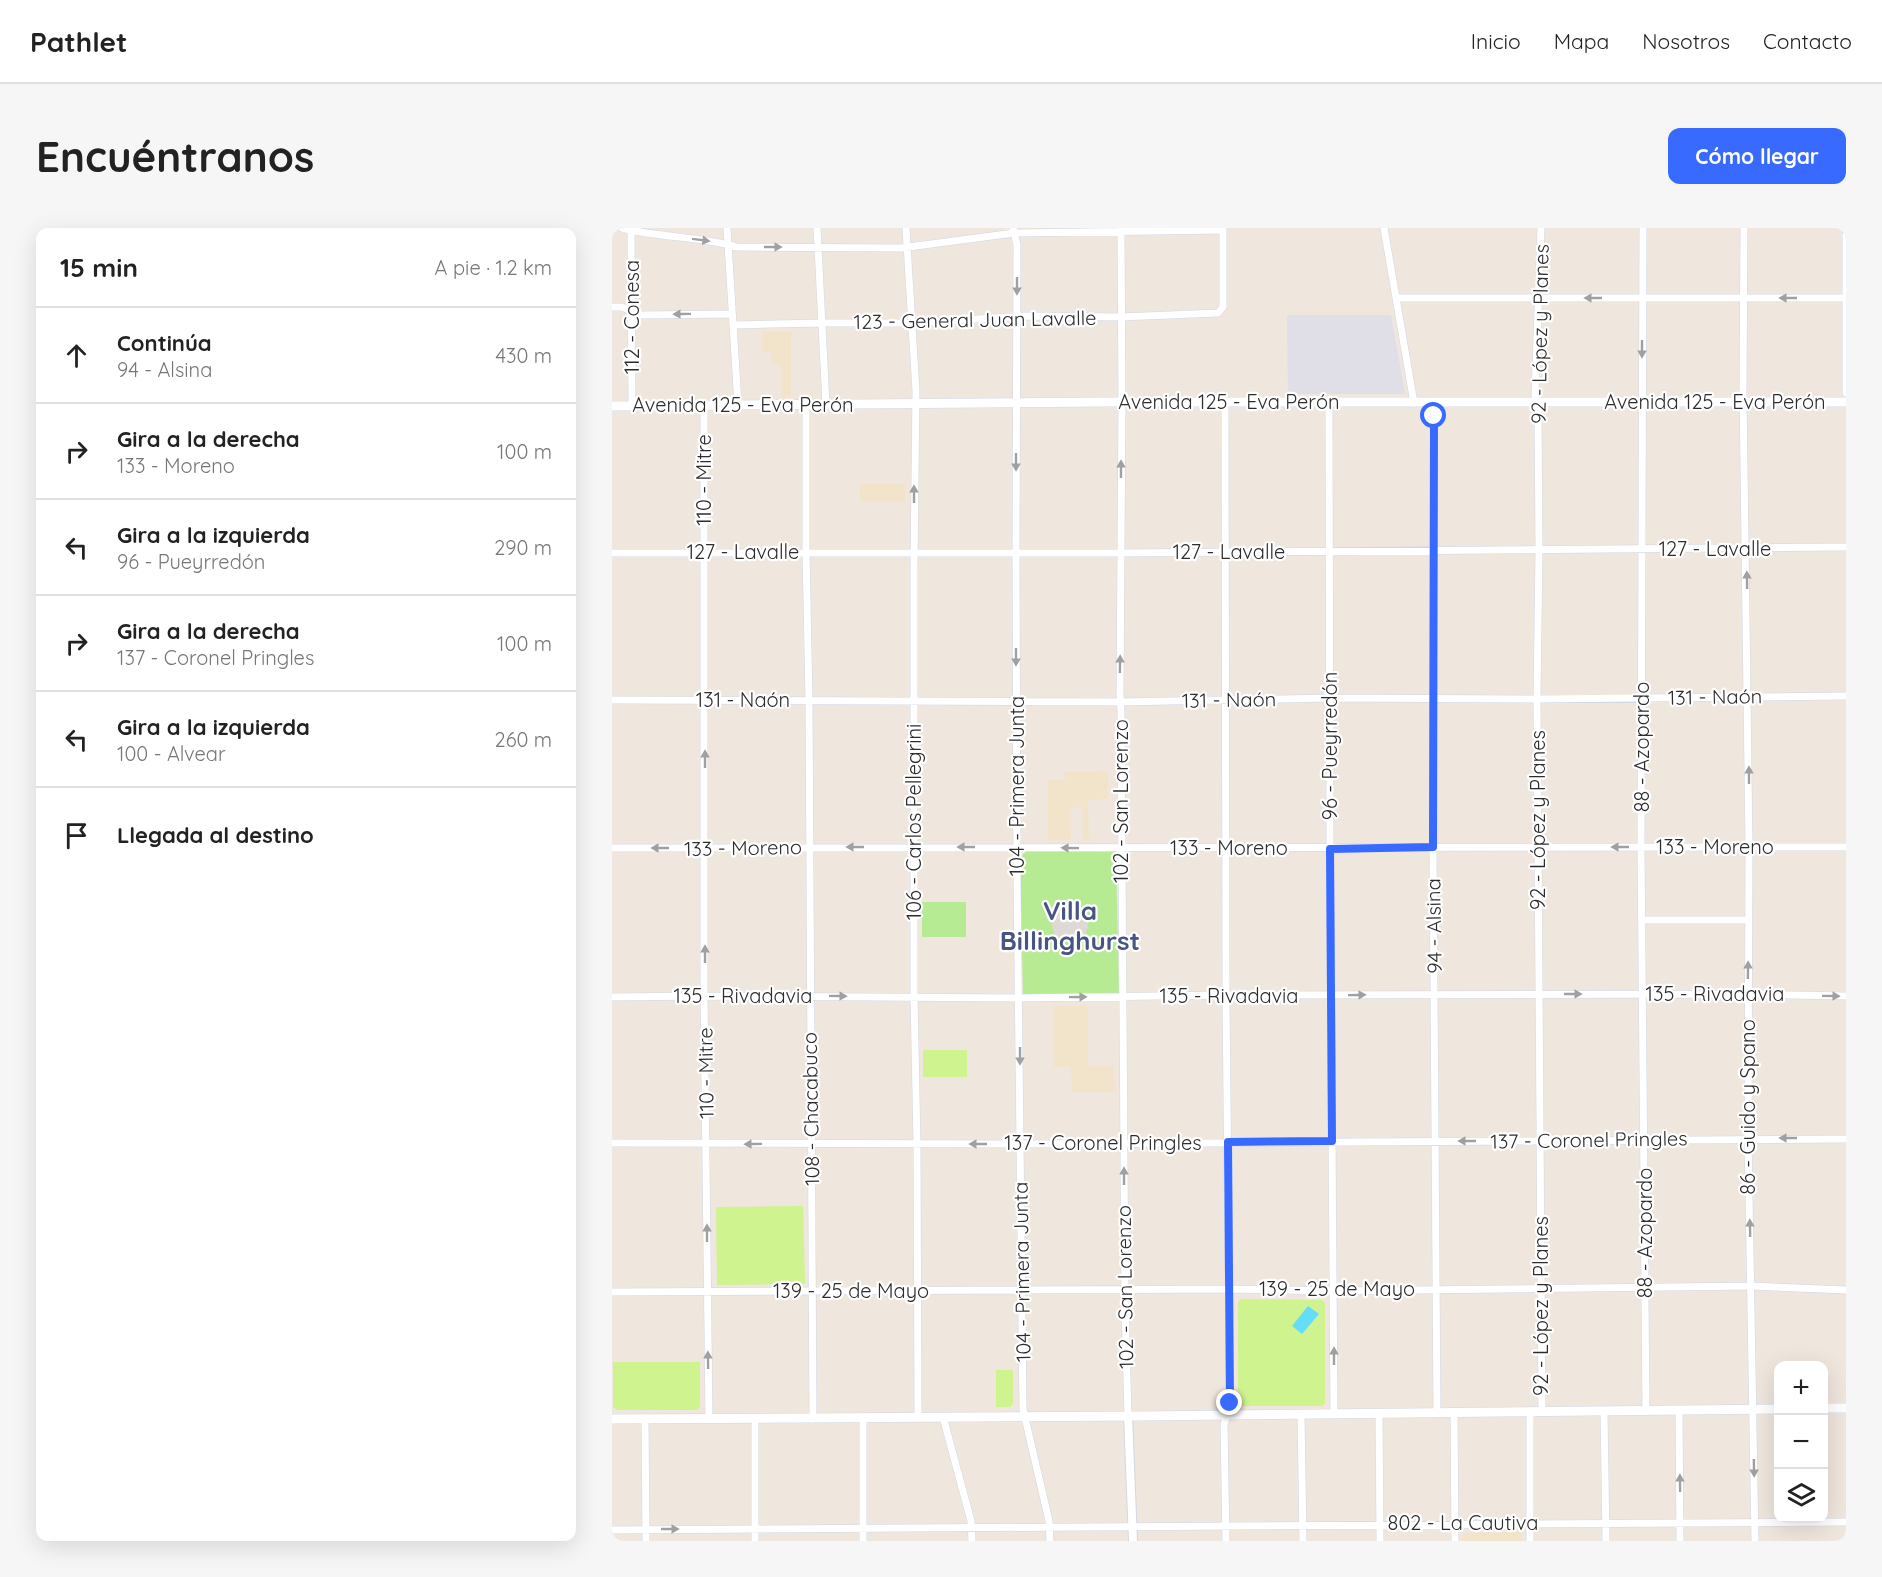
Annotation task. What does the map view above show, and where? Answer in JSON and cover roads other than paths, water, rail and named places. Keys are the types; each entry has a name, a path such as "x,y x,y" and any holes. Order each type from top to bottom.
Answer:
{"main road":[{"name":"Avenida 125 - Eva Perón","path":"612,406 1122,402 1846,402"},
{"path":"1828,1408 1846,1408"},
{"path":"612,1419 1301,1415 1774,1409"}],"street":[{"path":"622,228 721,242 737,248 907,248 1014,230 1223,229"},
{"path":"728,228 738,404"},
{"path":"817,228 826,404"},
{"name":"106 - Carlos Pellegrini","path":"906,228 913,323 915,405 914,997 918,1417"},
{"path":"1384,228 1414,403"},
{"name":"92 - López y Planes","path":"1541,228 1535,394 1539,550 1537,699 1542,1412"},
{"name":"88 - Azopardo","path":"1643,228 1641,847 1646,1411"},
{"name":"86 - Guido y Spano","path":"1744,228 1749,847 1748,1138 1755,1541"},
{"name":"112 - Conesa","path":"631,229 632,406"},
{"name":"123 - General Juan Lavalle","path":"733,325 823,322 913,323 1017,316 1218,313 1222,307 1223,229"},
{"name":"104 - Primera Junta","path":"1014,230 1017,244 1016,700 1023,1416 1050,1526 1050,1541"},
{"name":"102 - San Lorenzo","path":"1121,230 1120,702 1128,1416"},
{"path":"1846,235 1846,393"},
{"path":"1396,298 1846,298"},
{"path":"612,307 622,307 641,315 732,314"},
{"path":"1225,402 1226,995 1230,1403 1224,1425 1226,1541"},
{"name":"96 - Pueyrredón","path":"1329,402 1334,1414"},
{"name":"94 - Alsina","path":"1433,403 1437,1413"},
{"name":"108 - Chacabuco","path":"806,404 814,1291 813,1419"},
{"name":"110 - Mitre","path":"704,405 705,996 709,1418"},
{"name":"127 - Lavalle","path":"612,553 1121,553 1846,548"},
{"name":"131 - Naón","path":"612,700 1120,702 1330,698 1537,699 1846,696"},
{"name":"133 - Moreno","path":"612,848 1846,847"},
{"path":"1642,920 1749,920"},
{"name":"135 - Rivadavia","path":"612,997 1019,998 1435,994 1846,996"},
{"name":"137 - Coronel Pringles","path":"612,1143 1020,1144 1846,1139"},
{"name":"139 - 25 de Mayo","path":"612,1292 1229,1289 1334,1291 1751,1286 1846,1290"},
{"path":"1679,1410 1680,1541"},
{"path":"1604,1411 1605,1541"},
{"path":"1530,1412 1530,1541"},
{"path":"1454,1413 1455,1541"},
{"path":"1379,1414 1380,1541"},
{"path":"1301,1415 1303,1541"},
{"path":"1128,1416 1133,1541"},
{"path":"943,1417 971,1527 972,1541"},
{"path":"645,1418 646,1541"},
{"path":"863,1418 863,1541"},
{"path":"755,1419 755,1541"},
{"name":"802 - La Cautiva","path":"612,1530 1846,1521"}],"water":[{"path":"1308,1306 1319,1314 1302,1334 1292,1326"}],"district":[{"name":"Villa Billinghurst","path":"1070,926"}]}
